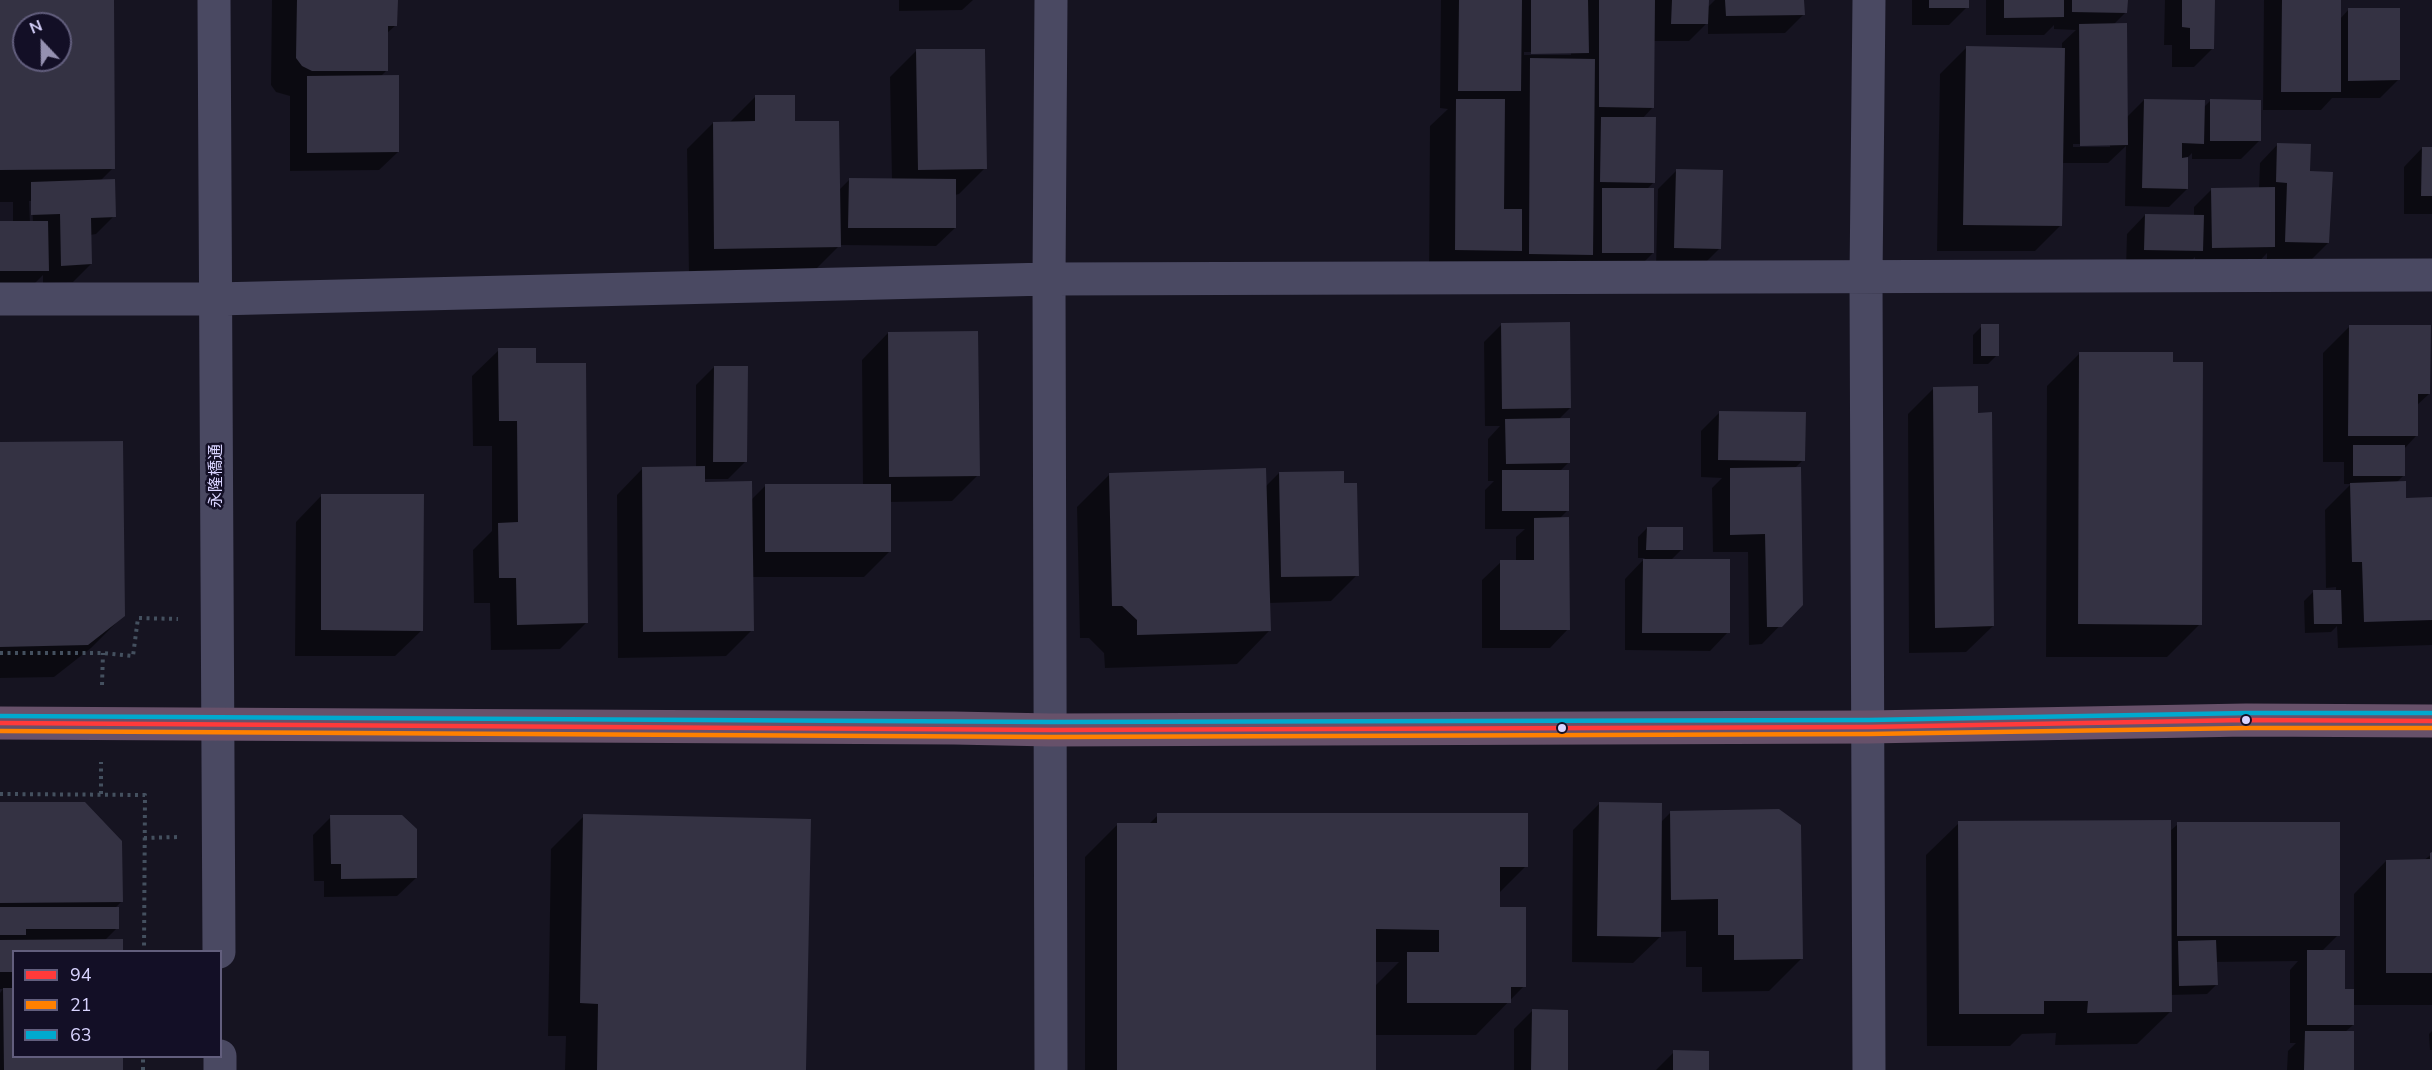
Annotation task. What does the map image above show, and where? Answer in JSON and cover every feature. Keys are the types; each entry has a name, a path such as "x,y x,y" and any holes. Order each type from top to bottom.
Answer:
{"highway":[{"path":"0,723 1052,730 1869,727 2246,720 2432,721"}],"street":[{"name":"永隆橋通","path":"214,0 219,950"},
{"path":"1051,0 1049,279 1052,730 1051,1070"},
{"path":"1869,0 1866,277 1869,1070"},
{"path":"0,299 216,299 1049,279 2432,276"}],"path":[{"path":"0,652 103,653 134,656 138,618 218,620"},
{"path":"0,794 145,795 144,950"}],"building":[{"path":"0,0 114,0 115,169 0,170"},
{"path":"297,0 398,0 397,26 388,26 388,71 312,71 302,66 296,58"},
{"path":"1459,0 1522,0 1521,91 1458,91"},
{"path":"1531,0 1588,0 1589,53 1531,54"},
{"path":"1599,0 1655,0 1654,108 1599,107"},
{"path":"1672,0 1709,0 1708,24 1671,24"},
{"path":"1725,0 1804,0 1805,15 1726,16"},
{"path":"1929,0 1969,0 1969,8 1929,8"},
{"path":"2004,0 2064,0 2064,17 2004,18"},
{"path":"2072,0 2128,0 2127,13 2072,12"},
{"path":"2182,0 2215,0 2214,49 2190,49 2190,28 2182,27"},
{"path":"2282,0 2341,0 2341,92 2281,92"},
{"path":"2348,8 2400,8 2400,80 2348,81"},
{"path":"2127,23 2128,145 2080,146 2079,24"},
{"path":"1966,46 2065,48 2062,226 1963,225"},
{"path":"916,49 985,49 987,169 918,170"},
{"path":"1530,58 1595,59 1593,255 1529,254"},
{"path":"399,75 399,152 307,153 307,76"},
{"path":"755,95 795,95 795,121 839,121 841,247 714,249 713,122 755,121"},
{"path":"1456,99 1505,99 1504,209 1522,209 1522,251 1455,250"},
{"path":"2144,99 2205,100 2204,144 2182,143 2182,158 2188,157 2188,189 2142,188"},
{"path":"2210,99 2261,100 2261,141 2210,141"},
{"path":"1601,117 1656,117 1655,183 1600,182"},
{"path":"2277,143 2311,144 2310,171 2333,172 2329,243 2285,242 2287,183 2276,182"},
{"path":"2422,147 2432,147 2432,196 2421,196"},
{"path":"1676,169 1723,170 1721,249 1674,248"},
{"path":"849,178 956,179 956,228 848,228"},
{"path":"115,179 116,217 91,218 92,264 61,266 60,214 31,215 31,182"},
{"path":"2275,187 2275,247 2212,248 2211,188"},
{"path":"1602,188 1654,188 1654,253 1602,253"},
{"path":"2145,214 2204,215 2203,251 2144,250"},
{"path":"0,221 48,221 49,271 0,271"},
{"path":"1570,322 1571,408 1502,409 1501,323"},
{"path":"1981,324 1999,324 1999,356 1981,356"},
{"path":"2349,325 2431,325 2430,394 2418,394 2418,436 2348,436"},
{"path":"978,331 980,476 889,477 888,332"},
{"path":"498,348 536,348 536,363 586,363 588,623 517,625 516,578 499,578 498,523 518,522 517,421 499,421"},
{"path":"2079,352 2173,352 2173,362 2203,362 2202,625 2078,624"},
{"path":"714,366 748,366 747,462 713,462"},
{"path":"1978,386 1978,413 1992,412 1994,626 1935,628 1933,387"},
{"path":"1719,411 1806,412 1805,461 1718,460"},
{"path":"1570,418 1570,463 1506,464 1505,419"},
{"path":"123,441 125,616 88,645 0,647 0,442"},
{"path":"2353,445 2405,445 2405,476 2353,476"},
{"path":"705,466 705,482 752,481 754,631 643,632 642,467"},
{"path":"1801,467 1803,605 1782,627 1767,627 1765,534 1730,535 1730,468"},
{"path":"1266,468 1271,631 1137,635 1137,620 1122,606 1112,606 1109,473"},
{"path":"1502,470 1569,470 1569,511 1502,511"},
{"path":"1344,471 1344,483 1357,483 1359,576 1281,577 1279,472"},
{"path":"2406,481 2406,498 2432,497 2432,620 2364,622 2362,562 2352,562 2350,483"},
{"path":"765,484 891,484 891,552 765,552"},
{"path":"321,494 424,494 423,631 321,630"},
{"path":"1569,517 1570,630 1500,630 1500,560 1534,560 1534,518"},
{"path":"1647,527 1683,527 1683,550 1646,550"},
{"path":"1643,559 1730,559 1730,633 1642,633"},
{"path":"2313,590 2341,590 2342,624 2314,624"},
{"path":"0,802 85,802 122,841 123,902 0,903"},
{"path":"1599,802 1662,803 1661,937 1597,936"},
{"path":"1779,809 1801,825 1803,959 1734,960 1734,935 1718,935 1718,899 1671,900 1670,811"},
{"path":"1157,813 1528,813 1528,867 1500,867 1500,907 1526,907 1526,987 1511,987 1511,1003 1407,1003 1407,952 1439,952 1439,930 1376,929 1376,1070 1117,1070 1117,823 1157,823"},
{"path":"583,814 811,819 806,1070 597,1070 598,1004 580,1003"},
{"path":"330,815 402,815 417,829 417,878 341,879 341,864 331,864"},
{"path":"2171,820 2172,1012 2087,1013 2088,1001 2044,1001 2044,1014 1959,1014 1958,821"},
{"path":"2177,822 2340,822 2340,936 2177,936"},
{"path":"2432,852 2432,973 2386,973 2386,860 2430,859"},
{"path":"0,907 119,907 119,929 26,929 26,935 0,935"},
{"path":"123,939 123,950 12,950 12,972 0,972 0,940"},
{"path":"2216,940 2218,985 2179,986 2178,941"},
{"path":"2307,950 2345,950 2345,989 2354,989 2354,1025 2307,1025"},
{"path":"3,988 12,988 12,1058 123,1058 123,1070 4,1070"},
{"path":"1532,1009 1568,1010 1568,1070 1531,1070"},
{"path":"2305,1031 2354,1031 2354,1070 2304,1070"},
{"path":"1673,1050 1709,1051 1709,1070 1673,1070"}],"transit line":[{"name":"63","path":"0,716 1051,722 1869,720 2246,713 2432,713"},
{"name":"94","path":"0,723 1051,730 1869,727 2246,720 2432,721"},
{"name":"21","path":"0,731 1051,737 1869,734 2246,728 2432,728"}]}
